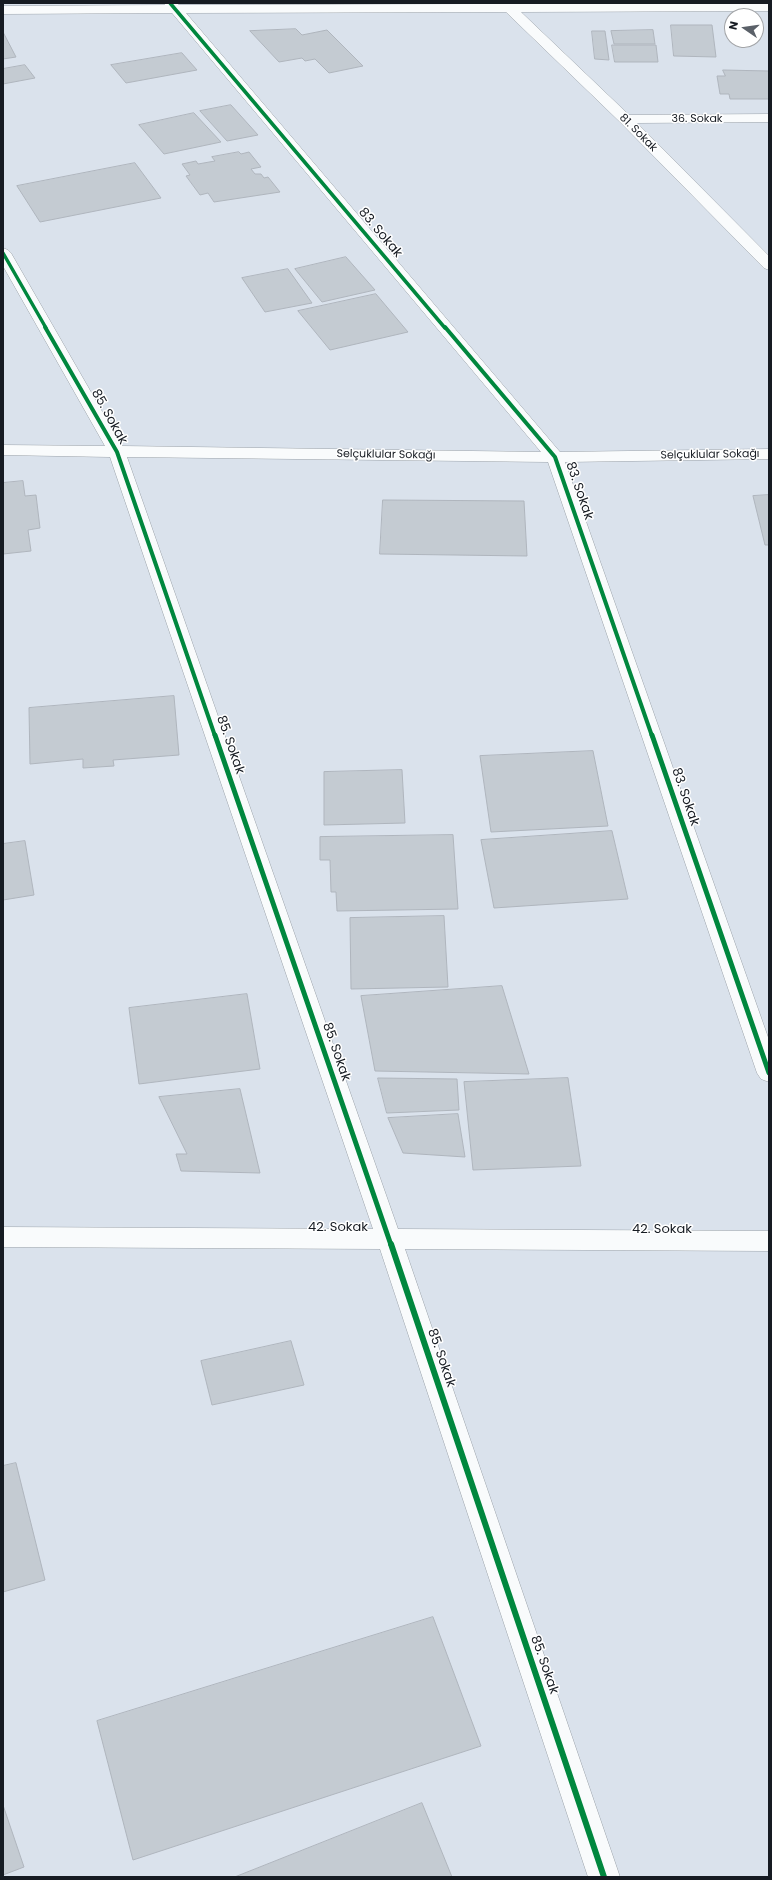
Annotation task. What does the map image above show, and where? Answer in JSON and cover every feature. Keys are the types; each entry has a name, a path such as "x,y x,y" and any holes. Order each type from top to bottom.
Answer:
{"street":[{"path":"3,10 172,6 769,7"},
{"name":"83. Sokak","path":"172,6 555,457 769,1072"},
{"name":"81. Sokak","path":"507,6 625,119 769,265"},
{"name":"36. Sokak","path":"625,119 769,118"},
{"name":"85. Sokak","path":"3,253 117,452 389,1239 604,1877"},
{"name":"Selçuklular Sokağı","path":"3,450 555,457 769,454"},
{"name":"42. Sokak","path":"3,1237 769,1241"}],"building":[{"path":"671,25 712,25 716,57 674,56"},
{"path":"296,29 302,35 327,30 363,66 329,73 315,59 305,61 302,58 279,62 250,31"},
{"path":"653,30 655,44 614,44 611,31"},
{"path":"592,31 605,31 609,60 595,59"},
{"path":"3,32 16,57 3,59"},
{"path":"612,45 656,45 658,62 615,62"},
{"path":"182,53 197,70 126,83 111,65"},
{"path":"25,65 35,78 3,84 3,69"},
{"path":"723,70 769,71 769,99 730,99 729,94 720,94 717,76 725,76"},
{"path":"231,105 258,135 227,141 200,111"},
{"path":"194,113 221,142 164,154 139,125"},
{"path":"239,152 241,154 249,152 261,167 251,169 255,174 261,174 264,178 268,177 280,192 214,202 208,193 200,195 186,176 190,175 182,164 196,161 198,164 215,161 212,157"},
{"path":"135,163 161,198 40,222 17,186"},
{"path":"346,257 375,290 322,302 295,269"},
{"path":"288,269 312,303 265,312 242,278"},
{"path":"376,294 408,332 330,350 298,311"},
{"path":"23,481 25,496 36,495 40,528 28,530 31,551 3,554 3,483"},
{"path":"769,495 769,545 765,545 753,496"},
{"path":"383,500 524,501 527,556 380,554"},
{"path":"174,696 179,755 113,760 114,766 83,768 83,759 30,764 29,708"},
{"path":"593,751 608,826 491,832 480,756"},
{"path":"402,770 405,823 324,825 324,772"},
{"path":"612,831 628,899 494,908 481,840"},
{"path":"453,835 458,909 337,911 336,892 331,892 330,860 320,860 320,837"},
{"path":"25,841 34,895 3,900 3,844"},
{"path":"444,916 448,987 351,989 350,918"},
{"path":"502,986 529,1074 375,1071 361,996"},
{"path":"247,994 260,1069 139,1084 129,1008"},
{"path":"378,1078 457,1079 459,1110 387,1113"},
{"path":"568,1078 581,1166 473,1170 464,1082"},
{"path":"240,1089 260,1173 181,1171 176,1154 187,1154 159,1097"},
{"path":"458,1114 465,1157 403,1153 388,1118"},
{"path":"291,1341 304,1385 212,1405 201,1361"},
{"path":"16,1463 45,1580 3,1592 3,1466"},
{"path":"433,1617 481,1746 133,1860 97,1721"},
{"path":"422,1803 452,1877 235,1877"},
{"path":"3,1805 24,1867 3,1875"}],"cycle path":[{"path":"170,3 555,457 769,1073"},
{"path":"3,253 117,452 389,1239 604,1877"}]}
